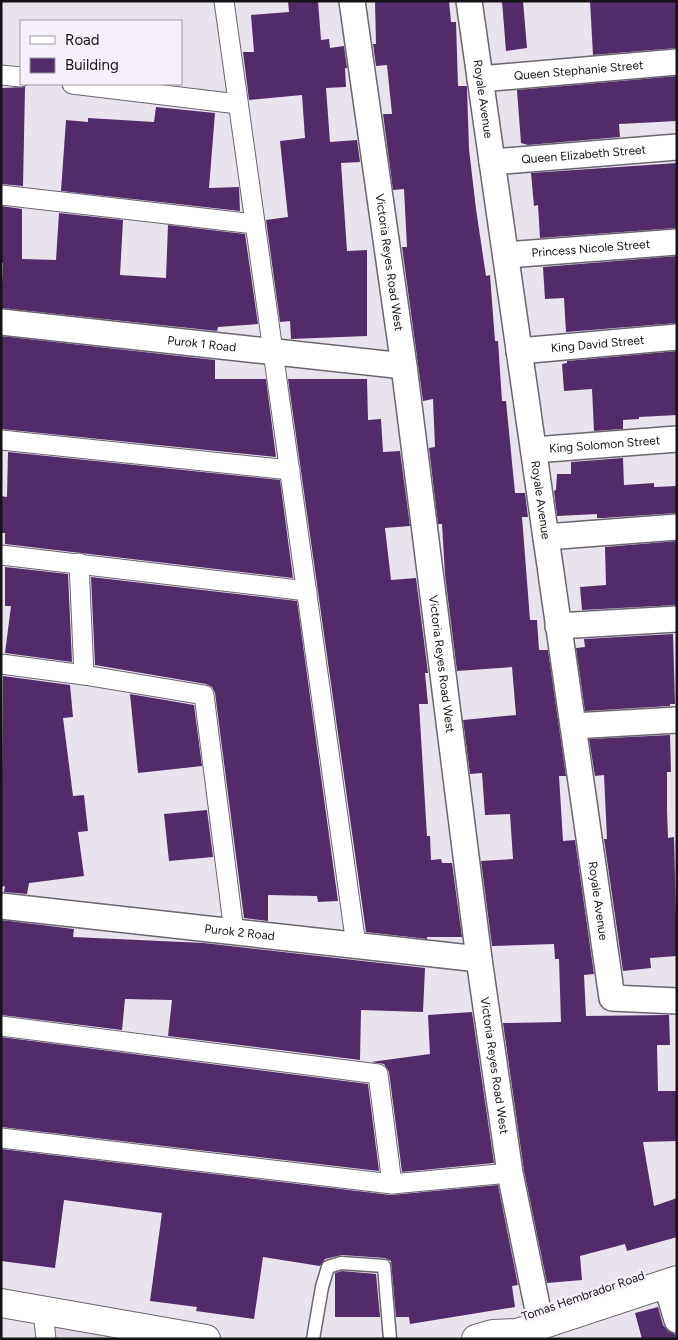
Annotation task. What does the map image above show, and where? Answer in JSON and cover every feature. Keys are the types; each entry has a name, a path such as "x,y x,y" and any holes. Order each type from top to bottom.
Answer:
{"street":[{"path":"224,1 356,945"},
{"name":"Victoria Reyes Road West","path":"352,1 404,366 479,959 530,1325"},
{"name":"Royale Avenue","path":"470,1 612,998 677,1001"},
{"name":"Queen Stephanie Street","path":"480,79 677,62"},
{"path":"2,72 20,78"},
{"path":"80,85 238,104"},
{"name":"Queen Elizabeth Street","path":"492,162 677,147"},
{"path":"1,195 255,224"},
{"name":"Princess Nicole Street","path":"506,254 677,242"},
{"name":"Purok 1 Road","path":"1,322 404,366"},
{"name":"King David Street","path":"519,351 677,337"},
{"name":"King Solomon Street","path":"534,450 677,439"},
{"path":"1,440 290,470"},
{"path":"546,537 677,527"},
{"path":"1,555 307,591"},
{"path":"79,563 84,675"},
{"path":"558,626 677,619"},
{"path":"1,664 84,675 204,695 234,932"},
{"path":"573,726 677,720"},
{"name":"Purok 2 Road","path":"1,906 479,959"},
{"path":"1,1026 378,1074 392,1184"},
{"path":"1,1138 392,1184 510,1173"},
{"path":"673,1276 677,1320"},
{"name":"Tomas Hembrador Road","path":"485,1336 517,1333 530,1325 673,1276"},
{"path":"1,1303 198,1338"},
{"path":"43,1311 46,1339"}],"lane":[{"path":"313,1339 322,1287 328,1267 341,1263 384,1266 390,1339"}],"shaded area":[{"path":"51,1326 136,1339 52,1339"}],"building":[{"path":"288,1 318,1 321,40 329,39 330,48 344,46 347,68 345,68 346,87 326,88 330,142 357,140 360,162 341,163 347,251 367,250 367,336 291,339 290,321 280,322 266,220 288,217 280,141 305,138 302,95 249,100 243,52 254,52 251,15 289,12"},
{"path":"375,1 449,1 451,22 456,22 458,86 467,86 469,149 476,209 486,276 490,275 495,341 498,341 502,401 506,401 515,493 525,493 528,517 522,517 530,620 537,620 539,650 548,650 566,776 559,776 563,841 575,840 594,974 584,975 586,1016 669,1015 670,1045 657,1045 658,1091 677,1091 677,1141 643,1142 654,1206 677,1198 677,1237 627,1251 625,1244 580,1256 582,1280 547,1283 524,1171 503,1023 561,1022 559,959 555,959 554,944 492,946 481,861 513,859 510,814 485,815 482,773 470,774 463,720 516,715 512,667 457,671 445,575 442,524 438,524 429,448 435,447 433,399 423,401 402,247 407,247 404,189 393,190 383,114 392,114 387,65 376,66 373,44 376,44"},
{"path":"502,1 523,1 527,48 506,51"},
{"path":"590,1 677,1 677,48 593,55"},
{"path":"677,76 677,121 619,124 620,137 528,145 521,143 517,90"},
{"path":"25,87 23,186 1,184 1,88"},
{"path":"156,107 215,113 209,188 239,187 240,211 61,191 66,120 88,122 88,118 154,122"},
{"path":"677,163 677,228 540,238 538,205 534,206 531,173"},
{"path":"1,206 22,209 22,259 56,260 59,213 123,220 120,275 166,278 168,225 245,234 258,324 218,327 217,331 1,308 3,263 1,263"},
{"path":"677,256 677,323 566,332 564,298 545,299 543,267"},
{"path":"1,336 215,360 215,379 266,379 276,457 1,429"},
{"path":"677,351 677,415 639,417 639,419 623,420 623,429 594,431 592,389 564,391 562,364 567,363 567,361"},
{"path":"288,379 367,379 368,420 381,419 383,452 400,451 410,526 385,528 391,580 416,578 428,673 425,673 428,704 419,704 427,836 430,836 431,860 441,859 442,863 452,863 462,937 427,937 427,939 366,932"},
{"path":"8,452 280,480 293,578 5,544 5,533 1,533 1,496 7,497"},
{"path":"623,458 624,485 654,483 654,487 677,486 677,513 603,518 597,518 597,514 557,516 554,491 556,490 557,474 571,474 571,462"},
{"path":"677,541 677,605 582,610 580,587 606,585 605,547"},
{"path":"5,567 68,574 72,662 5,653 11,606 5,606"},
{"path":"91,577 297,601 338,901 318,902 317,896 268,895 268,921 244,918 215,693 212,687 206,684 95,665"},
{"path":"673,634 675,704 670,704 670,706 585,711 576,648 585,647 584,639"},
{"path":"3,676 70,685 73,717 63,718 73,796 84,795 88,831 78,832 84,876 29,883 27,894 4,892 5,886 1,887"},
{"path":"130,694 194,705 202,766 138,773"},
{"path":"670,735 671,772 667,772 667,810 668,838 674,837 677,956 650,958 651,968 623,971 604,839 607,839 604,775 595,776 589,739"},
{"path":"207,810 213,857 169,861 164,814"},
{"path":"1,920 74,929 73,937 204,943 425,968 423,1012 361,1010 360,1060 168,1036 172,1000 125,999 122,1030 1,1015"},
{"path":"472,1012 494,1163 402,1172 389,1072 384,1064 371,1062 430,1054 428,1015"},
{"path":"1,1037 368,1084 379,1171 1,1127"},
{"path":"1,1149 391,1195 498,1185 518,1285 512,1286 515,1307 410,1324 409,1317 396,1317 391,1261 385,1258 342,1255 325,1259 320,1266 263,1257 254,1319 196,1311 197,1307 150,1301 162,1213 64,1200 55,1268 1,1261"},
{"path":"342,1271 376,1274 380,1317 335,1317 335,1273"},
{"path":"658,1307 663,1325 668,1331 675,1334 676,1339 642,1339 635,1313"}]}
